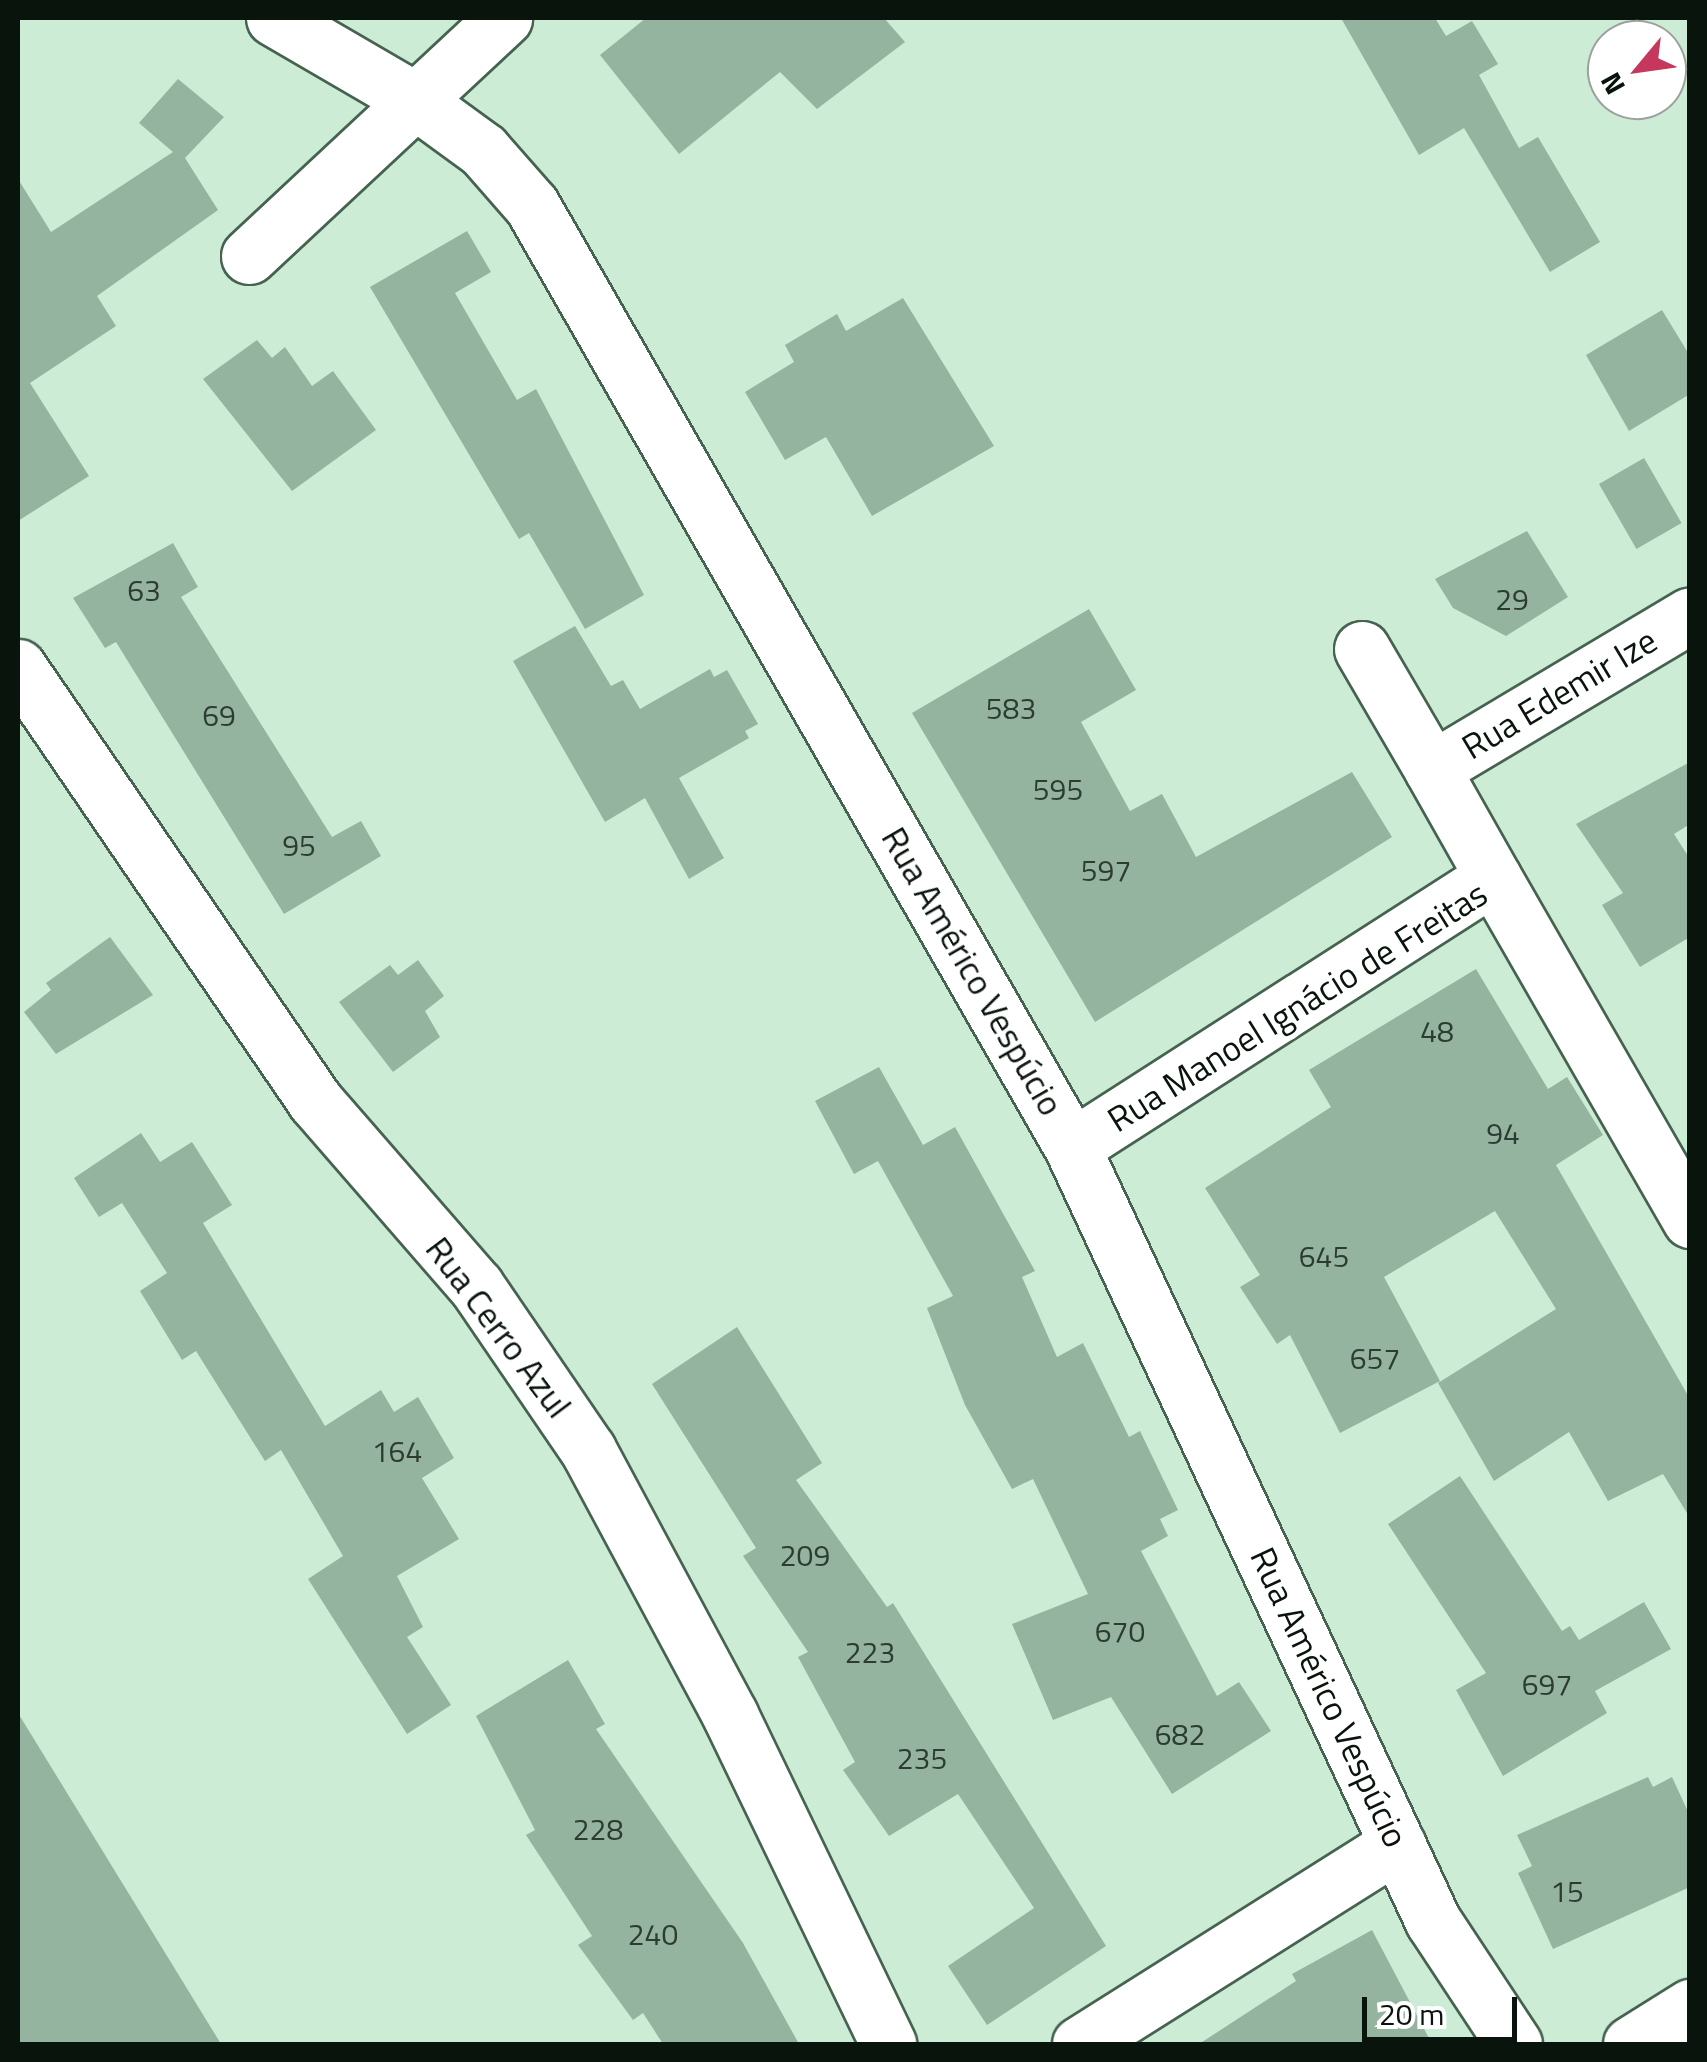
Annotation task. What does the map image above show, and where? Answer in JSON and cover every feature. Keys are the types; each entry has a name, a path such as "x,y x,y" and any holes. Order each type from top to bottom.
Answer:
{"street":[{"name":"Rua Américo Vespúcio","path":"274,18 413,99 482,150 532,206 1072,1147 1397,1844 1469,1984 1514,2044"},
{"path":"249,256 504,18"},
{"name":"Rua Edemir Ize","path":"1494,877 1432,770 1690,615"},
{"path":"1362,648 1432,770"},
{"name":"Rua Cerro Azul","path":"18,667 315,1101 476,1286 570,1421 722,1699 888,2044"},
{"name":"Rua Manoel Ignácio de Freitas","path":"1072,1147 1494,877 1690,1220"},
{"path":"1080,2044 1397,1844"},
{"path":"1631,2044 1690,2007"}],"building":[{"path":"646,18 884,18 905,42 817,109 780,72 679,154 600,55"},
{"path":"1341,18 1435,18 1446,36 1472,21 1498,64 1479,75 1519,148 1538,137 1600,242 1550,272 1464,128 1419,155"},
{"path":"178,79 224,117 185,158 218,210 97,296 116,326 30,383 89,476 18,521 18,179 51,232 173,152 139,123"},
{"path":"467,231 491,272 455,293 517,400 536,389 644,595 585,629 529,533 519,539 370,287"},
{"path":"903,298 994,446 872,516 826,437 785,460 745,392 794,362 785,345 837,314 846,331"},
{"path":"1662,310 1690,356 1690,394 1629,431 1586,355"},
{"path":"257,340 272,358 285,347 312,386 333,371 376,430 292,491 203,379"},
{"path":"1644,458 1682,523 1636,549 1599,484"},
{"path":"1527,531 1568,597 1506,636 1453,608 1435,579"},
{"path":"173,543 198,587 181,597 332,837 361,821 381,856 284,914 116,642 105,648 73,598"},
{"path":"1089,609 1136,690 1081,722 1130,811 1162,794 1196,857 1352,772 1392,837 1095,1022 912,713"},
{"path":"575,626 611,686 623,680 640,709 710,669 714,677 727,670 758,724 745,731 749,738 679,778 724,858 689,879 645,798 605,822 513,661"},
{"path":"1690,762 1690,824 1674,834 1690,859 1690,937 1640,967 1602,905 1623,893 1576,824"},
{"path":"110,937 153,995 56,1054 24,1012 51,990 46,983"},
{"path":"418,960 444,996 425,1011 440,1037 393,1072 339,1002 390,965 398,975"},
{"path":"1476,969 1548,1089 1567,1077 1603,1135 1556,1165 1690,1399 1690,1518 1663,1474 1608,1501 1569,1432 1494,1481 1438,1383 1556,1309 1495,1211 1384,1277 1440,1381 1340,1433 1290,1335 1277,1344 1240,1287 1260,1275 1205,1188 1331,1107 1309,1070"},
{"path":"879,1067 923,1145 955,1127 1035,1271 1022,1277 1057,1357 1083,1343 1129,1437 1140,1431 1178,1510 1160,1519 1168,1536 1141,1551 1217,1696 1239,1682 1271,1731 1172,1794 1111,1697 1053,1720 1012,1624 1088,1594 1033,1479 1012,1489 965,1405 927,1308 953,1296 878,1161 854,1174 815,1101"},
{"path":"141,1133 160,1162 192,1142 232,1205 203,1223 325,1426 381,1390 394,1412 418,1397 454,1458 422,1478 459,1539 397,1576 423,1627 407,1637 451,1705 407,1734 308,1579 343,1556 281,1450 265,1461 196,1351 182,1360 140,1291 167,1273 122,1203 99,1217 74,1178"},
{"path":"737,1327 822,1463 796,1480 887,1607 893,1603 1106,1946 987,2025 948,1966 1034,1908 958,1794 889,1836 843,1770 855,1762 798,1657 808,1652 743,1556 756,1548 652,1384"},
{"path":"1460,1476 1562,1631 1570,1626 1579,1640 1644,1602 1671,1649 1595,1691 1607,1713 1503,1776 1456,1690 1486,1673 1388,1524"},
{"path":"568,1660 605,1724 596,1729 743,1943 799,2044 663,2044 643,2013 633,2020 578,1945 592,1936 526,1835 535,1830 476,1716"},
{"path":"18,1713 221,2044 18,2044"},
{"path":"1648,1777 1653,1787 1672,1777 1690,1816 1690,1887 1553,1949 1518,1873 1532,1866 1517,1835"},
{"path":"1372,1930 1432,2044 1199,2044 1296,1981 1292,1974"}]}
